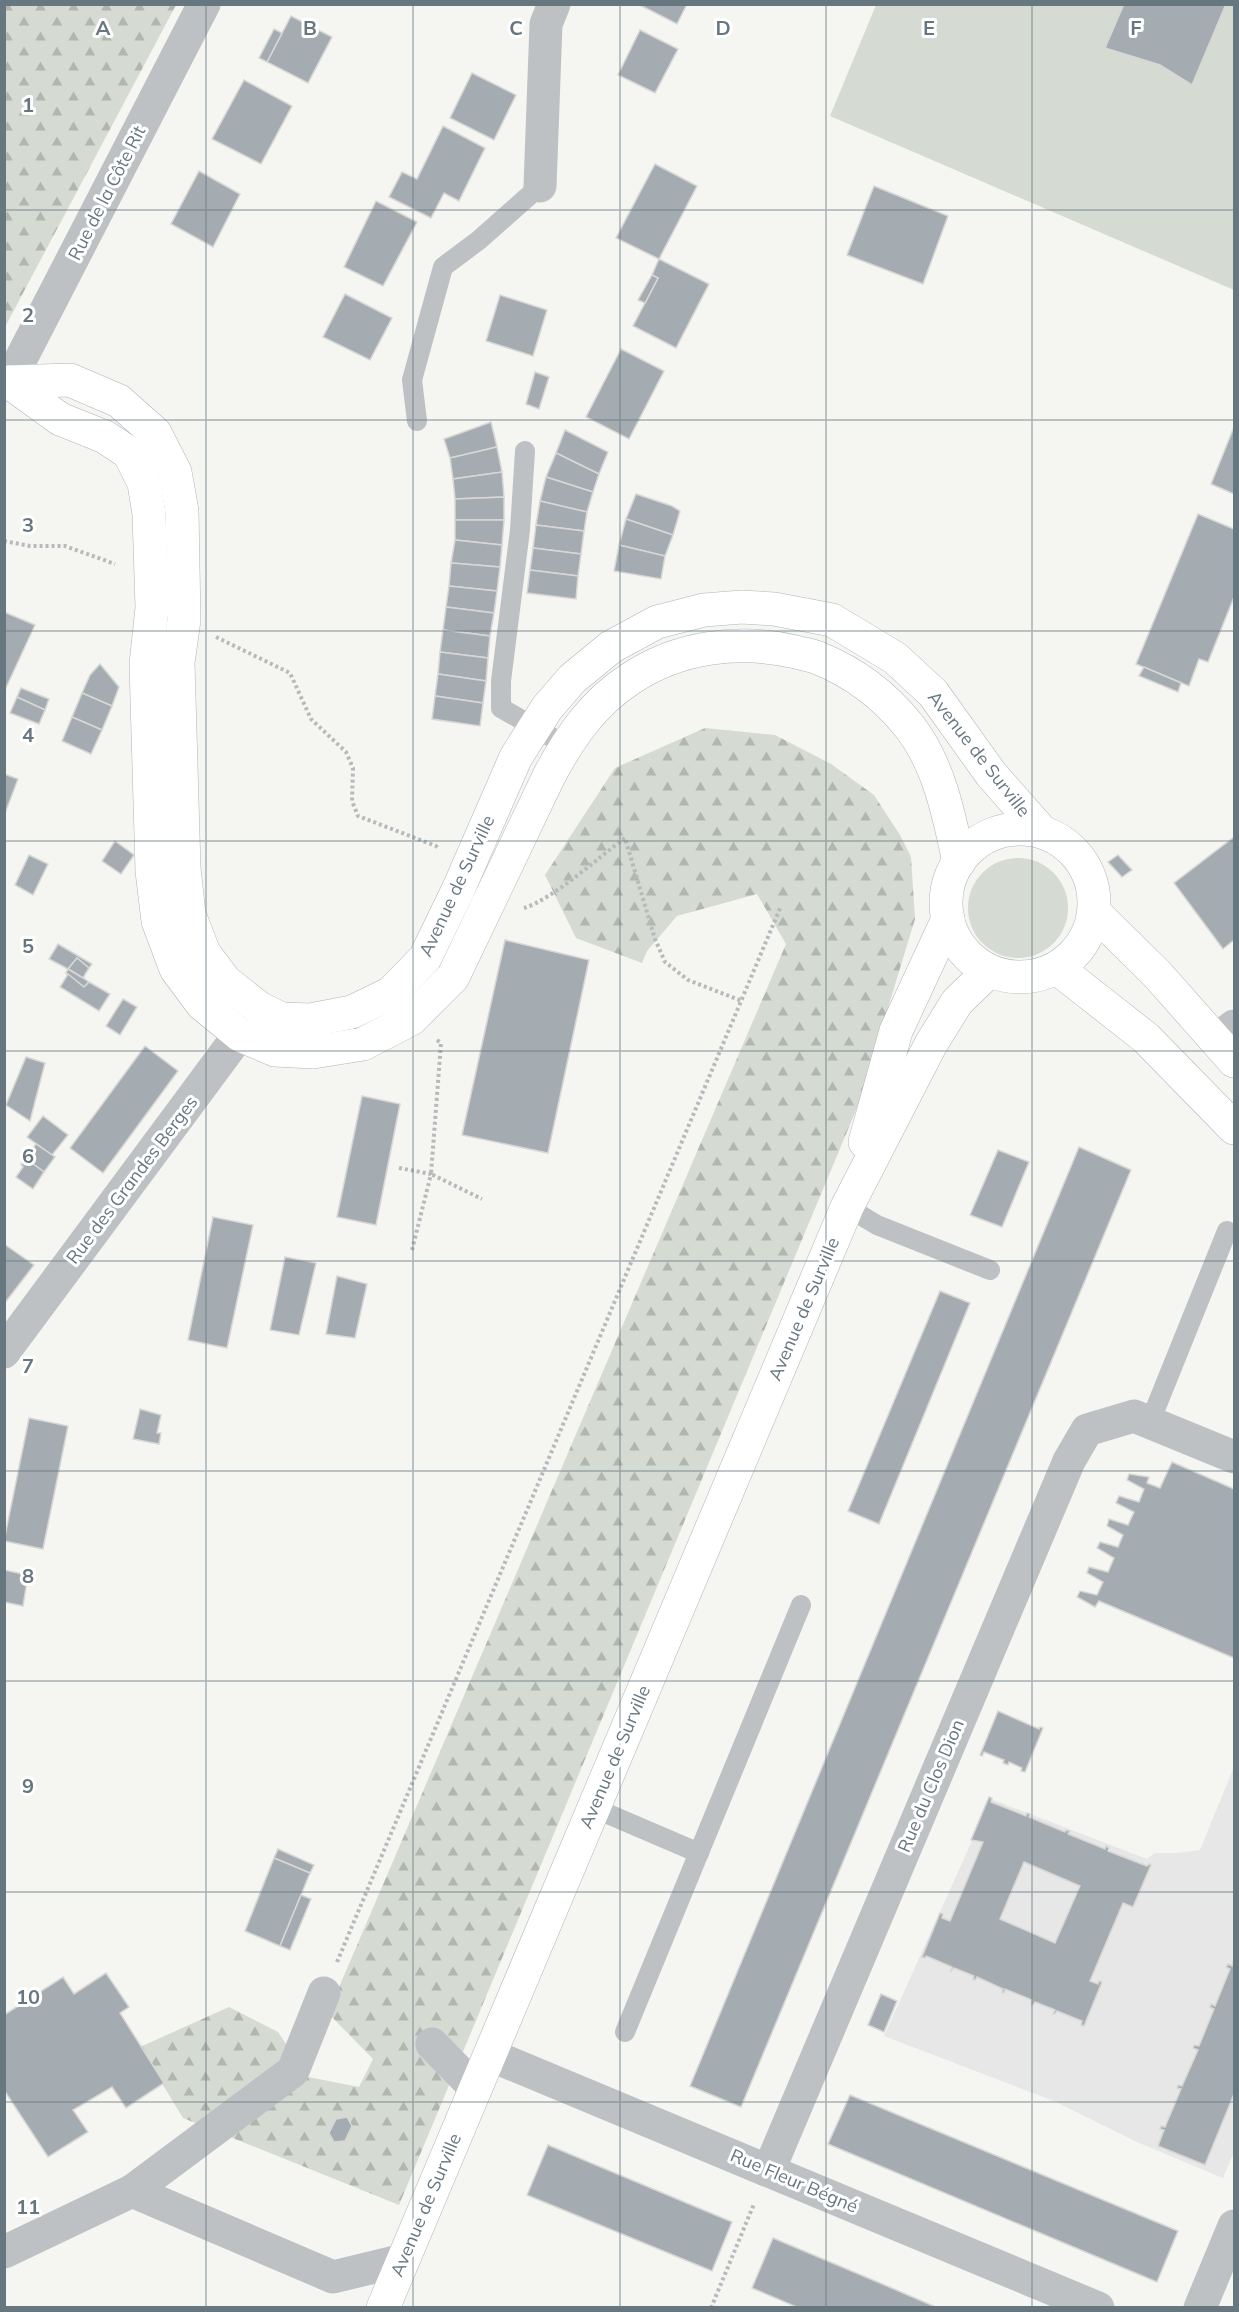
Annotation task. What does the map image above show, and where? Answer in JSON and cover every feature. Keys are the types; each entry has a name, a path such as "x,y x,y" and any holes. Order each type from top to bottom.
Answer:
{"street":[{"name":"Rue de la Côte Rit","path":"7,386 204,4"},
{"path":"540,186 546,24 554,4"},
{"name":"Avenue de Surville","path":"7,386 70,380 119,401 155,433 175,472 182,511 184,620 178,663 184,868 189,914 204,953 225,981 259,1008 282,1019 310,1020 352,1012 392,993 425,958 458,890 516,757 534,727 572,680 611,647 657,622 704,610 742,607 774,609 832,620 895,658 933,693 991,774 1042,832"},
{"name":"Avenue de Surville","path":"7,386 60,419 105,437 129,453 144,483 149,514 152,608 147,664 152,871 158,921 176,969 202,1004 240,1035 275,1050 313,1052 363,1044 411,1019 453,976 565,745 597,706 613,692 630,679 670,658 739,644 769,646 818,657 872,687 909,726 928,759 947,805 958,862"},
{"name":"Avenue de Surville","path":"1019,829 1042,832 1065,844 1083,862 1093,886 1094,912 1088,934 1076,954 1057,968 1035,976 1012,978 989,971 970,959 956,941 948,919 946,899 950,880 958,862 975,844 996,833 1019,829"},
{"path":"1094,912 1228,1042"},
{"name":"Avenue de Surville","path":"847,1207 896,1031 948,919"},
{"path":"1057,968 1146,1038 1234,1128"},
{"name":"Avenue de Surville","path":"383,2307 847,1207 932,1044 957,1002 989,971"},
{"name":"Rue des Grandes Berges","path":"4,1352 259,1008"},
{"name":"Rue du Clos Dion","path":"769,2170 1069,1461 1087,1430 1134,1416 1234,1457"},
{"path":"4,2252 132,2191 293,2072 324,1993"},
{"path":"432,2044 475,2088"},
{"name":"Rue Fleur Bégné","path":"490,2055 1098,2307"},
{"path":"132,2191 333,2277 403,2260"},
{"path":"1200,2307 1234,2226"}],"lane":[{"path":"417,421 412,380 443,267 479,240 540,186"},
{"path":"525,451 520,530 501,681 501,708 565,745"},
{"path":"847,1207 877,1225 990,1270"},
{"path":"1149,1422 1227,1231"},
{"path":"625,2032 801,1605"},
{"path":"594,1808 699,1852"}],"path":[{"path":"4,541 30,546 65,546 132,572 152,608"},
{"path":"184,620 290,673 311,719 346,752 353,768 352,801 358,816 436,846 458,890"},
{"path":"549,895 625,838 655,939 665,962 688,980 742,1001"},
{"path":"324,1993 781,906"},
{"path":"411,1019 441,1043 431,1174 412,1250"},
{"path":"399,1168 431,1174 482,1198"},
{"path":"711,2307 769,2170"}],"shaded area":[{"path":"1234,1767 1234,2152 1223,2178 1137,2142 1054,2101 884,2036 991,1799 1147,1859 1155,1853 1200,1850"}],"green space":[{"path":"4,5 176,5 5,327"},
{"path":"876,5 1234,5 1234,290 830,116"},
{"path":"705,728 775,735 831,764 874,795 900,835 911,857 915,919 859,1103 399,2205 183,2118 140,2047 229,2007 278,2032 308,2077 359,2087 373,2059 328,2013 786,944 757,894 677,916 647,951 642,963 576,938 545,875 615,768"},
{"path":"1018,858 1037,862 1053,873 1064,889 1068,908 1064,927 1053,943 1037,954 1018,958 999,954 983,943 972,927 968,908 972,889 983,873 999,862"}],"building":[{"path":"638,4 687,4 677,24"},
{"path":"1124,4 1226,4 1192,85 1160,65 1105,48"},
{"path":"291,16 332,37 308,83 267,62"},
{"path":"274,29 282,33 267,62 259,58"},
{"path":"640,30 678,49 655,93 618,75"},
{"path":"472,73 516,95 494,140 450,118"},
{"path":"244,80 292,106 261,164 212,139"},
{"path":"443,126 485,148 459,201 444,193 431,218 389,197 402,172 417,179"},
{"path":"655,164 697,186 659,259 616,238"},
{"path":"199,171 240,194 213,247 171,224"},
{"path":"874,186 948,216 923,284 847,255"},
{"path":"376,201 417,222 383,286 344,267"},
{"path":"659,259 709,284 676,348 633,326 658,278 652,275"},
{"path":"652,275 658,278 645,303 638,300"},
{"path":"345,294 392,318 370,360 323,337"},
{"path":"500,295 547,310 533,356 486,341"},
{"path":"621,349 664,371 629,439 586,417"},
{"path":"535,372 549,377 539,409 526,404"},
{"path":"491,422 497,447 450,458 444,439"},
{"path":"1234,427 1234,494 1211,484"},
{"path":"565,430 608,452 599,474 556,453"},
{"path":"497,447 502,472 453,479 450,458"},
{"path":"556,453 599,474 593,492 546,477"},
{"path":"502,472 504,497 455,499 453,479"},
{"path":"546,477 593,492 587,512 540,501"},
{"path":"636,494 680,511 673,535 626,519"},
{"path":"504,497 504,520 455,520 455,499"},
{"path":"540,501 587,512 584,531 536,525"},
{"path":"1198,514 1234,529 1234,597 1208,662 1199,659 1189,686 1136,664"},
{"path":"626,519 673,535 665,556 619,545"},
{"path":"455,520 504,520 502,545 455,540"},
{"path":"536,525 584,531 581,554 533,548"},
{"path":"455,540 502,545 500,567 451,563"},
{"path":"619,545 665,556 661,579 614,571"},
{"path":"533,548 581,554 578,576 530,570"},
{"path":"451,563 500,567 497,591 449,586"},
{"path":"530,570 578,576 576,599 527,593"},
{"path":"449,586 497,591 494,613 446,607"},
{"path":"446,607 494,613 490,636 443,630"},
{"path":"4,612 35,625 4,692"},
{"path":"443,630 490,636 488,658 440,652"},
{"path":"440,652 488,658 486,681 438,674"},
{"path":"100,664 119,687 112,706 82,693 90,675"},
{"path":"1144,667 1181,683 1178,692 1139,676"},
{"path":"438,674 486,681 483,703 435,696"},
{"path":"21,688 49,699 45,710 17,697"},
{"path":"82,693 112,706 102,730 72,717"},
{"path":"435,696 483,703 480,726 432,719"},
{"path":"17,697 45,710 39,724 10,713"},
{"path":"72,717 102,730 91,754 62,741"},
{"path":"4,774 18,779 4,816"},
{"path":"1234,837 1234,940 1223,949 1174,883"},
{"path":"115,841 134,855 121,874 102,861"},
{"path":"29,855 48,864 33,895 15,885"},
{"path":"1118,855 1132,870 1122,877 1108,862"},
{"path":"505,940 589,960 548,1153 462,1135"},
{"path":"58,944 92,964 89,968 77,958 68,969 49,959"},
{"path":"77,958 89,968 83,978 68,969"},
{"path":"68,969 89,982 84,987 66,973"},
{"path":"68,974 84,987 89,982 110,994 99,1011 60,987"},
{"path":"123,999 137,1007 120,1035 106,1026"},
{"path":"145,1046 178,1071 103,1173 70,1148"},
{"path":"26,1057 45,1063 30,1121 6,1105"},
{"path":"362,1096 400,1104 376,1225 337,1217"},
{"path":"43,1116 68,1135 52,1155 27,1137"},
{"path":"36,1144 55,1157 44,1172 25,1158"},
{"path":"1079,1147 1131,1170 741,2107 690,2086"},
{"path":"998,1150 1029,1162 1002,1227 970,1215"},
{"path":"25,1158 44,1172 33,1189 16,1177 23,1167 21,1164"},
{"path":"213,1217 253,1225 227,1348 188,1340"},
{"path":"4,1244 34,1265 4,1304"},
{"path":"285,1257 316,1263 299,1335 270,1330"},
{"path":"337,1276 367,1284 355,1338 326,1334"},
{"path":"940,1291 970,1303 879,1524 848,1511"},
{"path":"140,1409 161,1415 157,1433 161,1433 159,1444 133,1439"},
{"path":"29,1418 68,1426 43,1549 4,1541"},
{"path":"1172,1462 1234,1489 1234,1658 1099,1601 1095,1607 1077,1597 1080,1591 1097,1595 1103,1582 1087,1573 1089,1567 1108,1572 1114,1558 1097,1548 1100,1542 1118,1547 1123,1535 1107,1526 1109,1519 1128,1525 1134,1512 1116,1503 1119,1496 1139,1502 1144,1489 1127,1480 1129,1474 1149,1477 1147,1483 1160,1488"},
{"path":"4,1570 28,1575 23,1606 4,1602"},
{"path":"998,1711 1039,1729 1043,1728 1025,1772 1021,1771 1022,1768 1009,1762 1008,1765 1003,1763 1004,1760 984,1752 982,1756 980,1755"},
{"path":"989,1797 992,1798 991,1802 1026,1816 1027,1813 1030,1814 1029,1817 1065,1832 1070,1831 1068,1834 1105,1849 1106,1846 1109,1848 1108,1851 1147,1866 1151,1865 1133,1907 1123,1903 1090,1981 1098,1984 1099,1981 1102,1982 1084,2026 1081,2025 1082,2021 1057,2011 1053,2014 1055,2010 1035,2002 1031,2005 1032,2000 1005,1989 1004,1993 1003,1989 977,1977 975,1980 974,1976 954,1968 951,1971 952,1967 926,1956 922,1957 940,1913 943,1914 942,1918 950,1921 983,1842 971,1840","holes":["1024,1862 1080,1886 1055,1943 1000,1919"]},
{"path":"278,1849 314,1865 310,1873 274,1858"},
{"path":"274,1858 310,1873 280,1946 245,1931"},
{"path":"301,1895 311,1899 290,1950 280,1946"},
{"path":"1234,1959 1234,2094 1205,2165 1158,2146 1164,2130 1160,2129 1161,2126 1165,2127 1181,2089 1177,2088 1178,2085 1182,2086 1198,2050 1193,2048 1194,2045 1199,2046 1214,2009 1210,2007 1211,2004 1215,2006 1230,1969 1226,1967 1228,1964 1232,1966"},
{"path":"106,1973 129,2007 120,2013 164,2083 126,2108 112,2087 73,2110 88,2132 48,2157 4,2090 4,2015 63,1977 74,1994"},
{"path":"881,1994 897,2001 884,2032 868,2025"},
{"path":"850,2095 1178,2231 1157,2282 828,2144"},
{"path":"347,2117 352,2126 345,2141 334,2142 329,2133 336,2119"},
{"path":"548,2145 732,2222 712,2271 527,2195"},
{"path":"773,2238 938,2308 799,2308 752,2288"}]}
